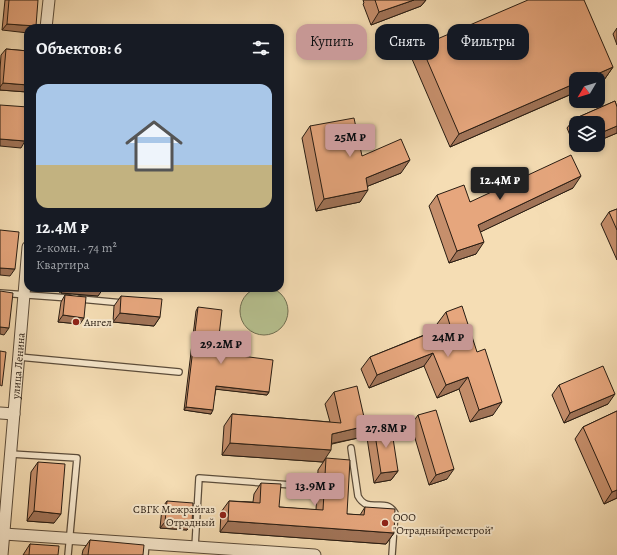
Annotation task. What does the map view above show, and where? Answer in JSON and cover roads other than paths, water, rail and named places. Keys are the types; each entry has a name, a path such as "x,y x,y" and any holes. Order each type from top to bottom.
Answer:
{"street":[{"path":"46,24 49,0"},
{"name":"улица Ленина","path":"2,555 24,292"},
{"path":"0,413 14,414"},
{"path":"4,534 316,555"}],"lane":[{"path":"0,292 130,303"},
{"path":"19,357 179,372"},
{"path":"351,448 358,496 361,502 366,505 386,506 392,508 395,513 392,555"},
{"path":"11,454 77,458 68,555"},
{"path":"195,547 199,478 292,484"},
{"path":"145,555 146,543"}],"place":[{"name":"Ангел","path":"76,322"},
{"name":"СВГК Межрайгаз Отрадный","path":"223,515"},
{"name":"ООО \"Отрадныйремстрой\"","path":"385,523"}]}
